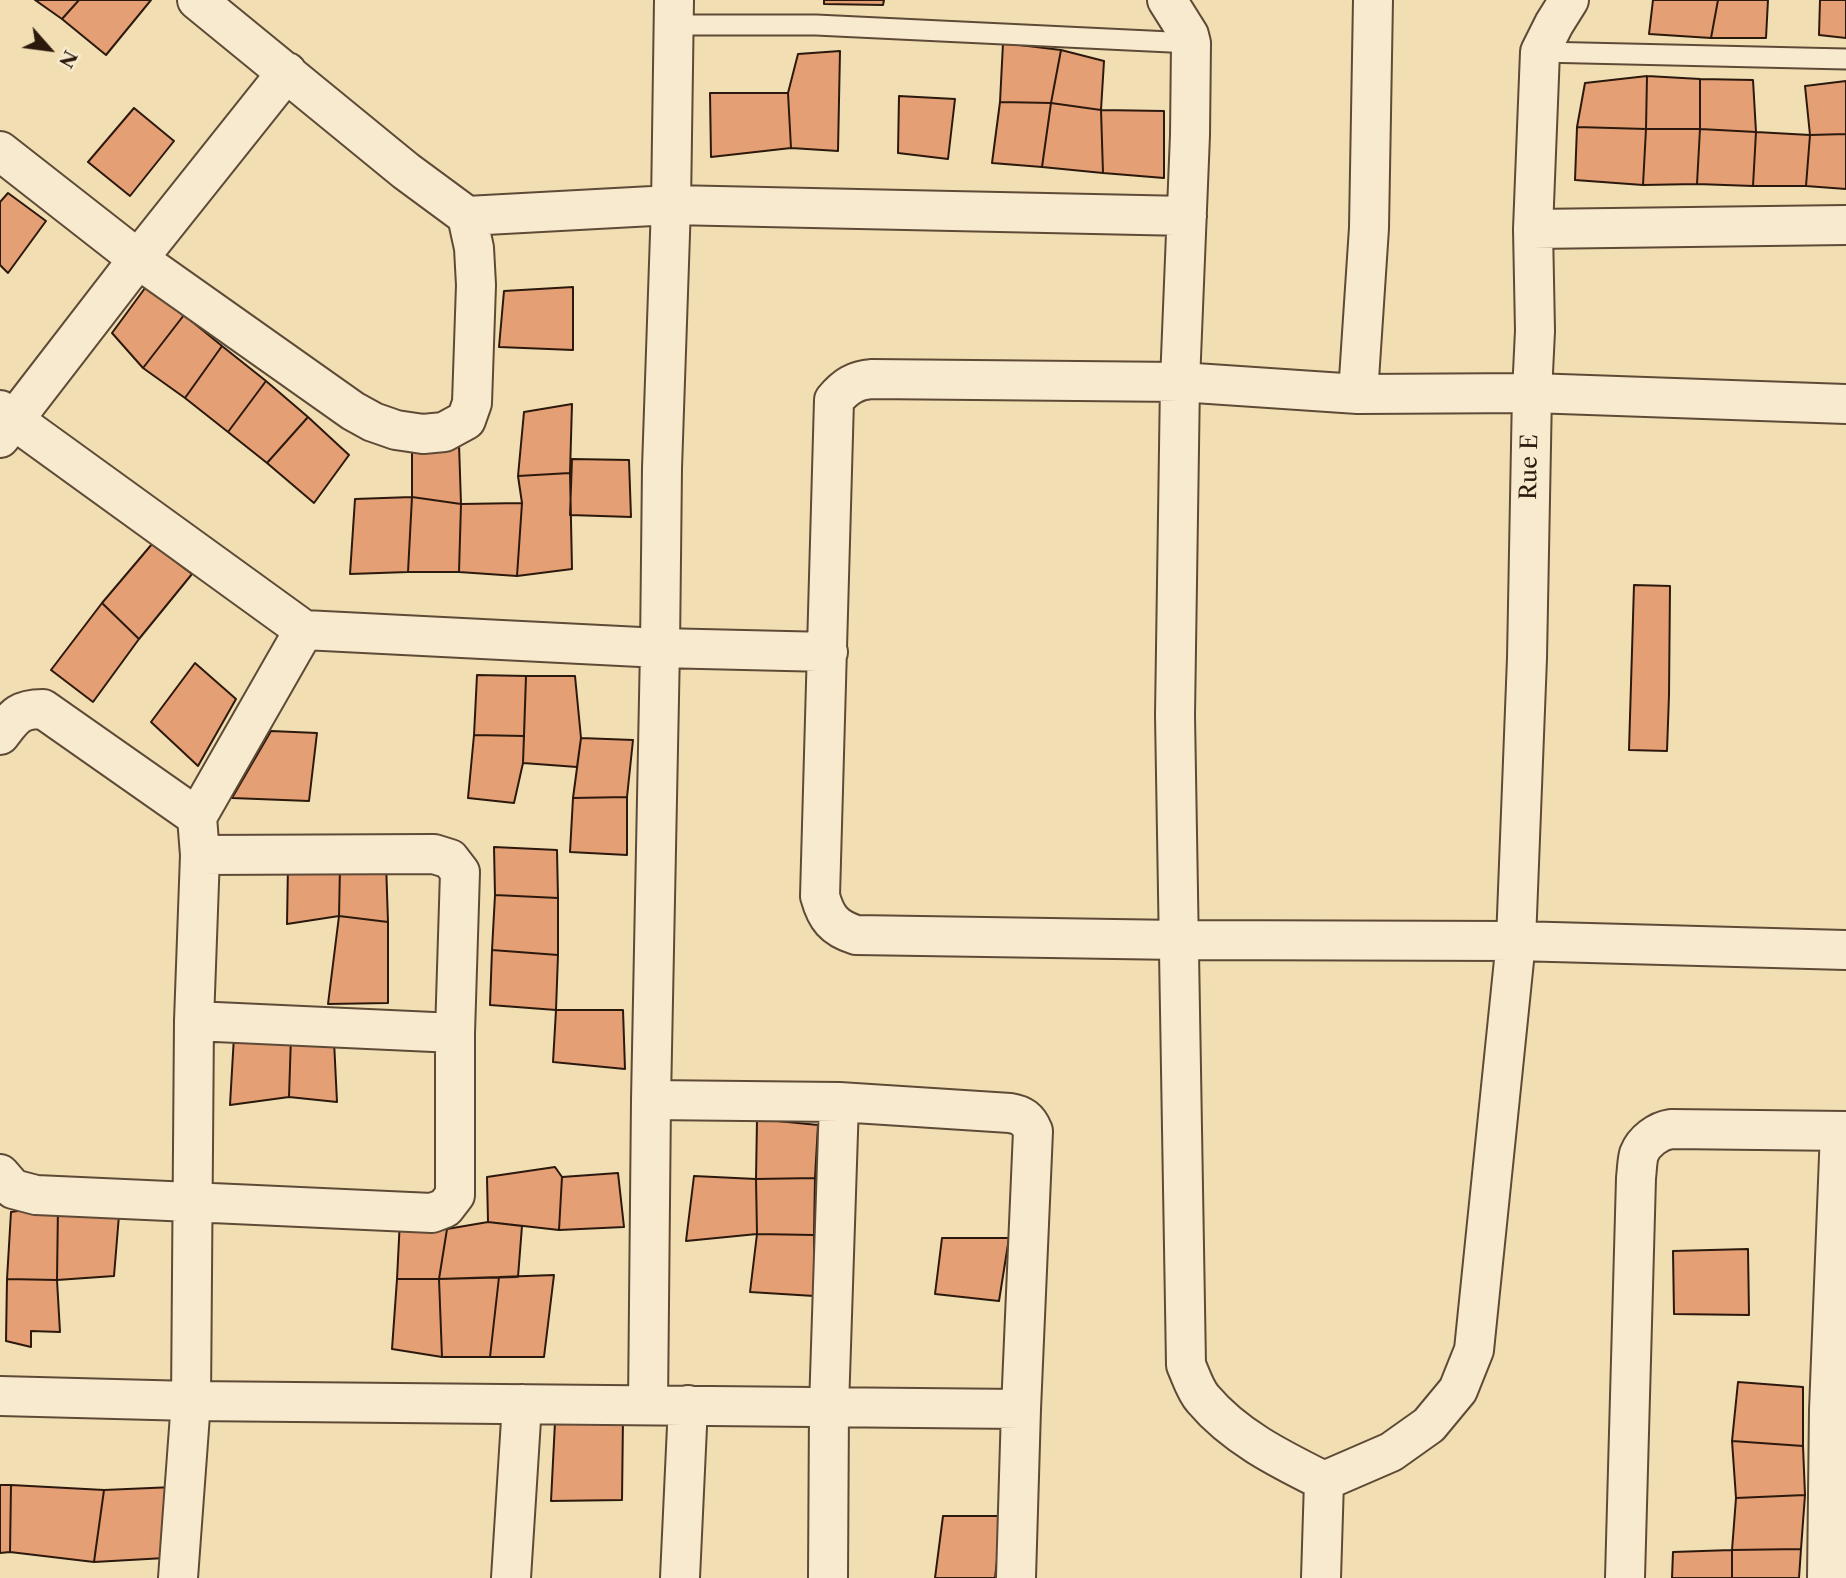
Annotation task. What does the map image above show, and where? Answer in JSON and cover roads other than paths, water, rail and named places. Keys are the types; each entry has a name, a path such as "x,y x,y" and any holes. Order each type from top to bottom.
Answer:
{"street":[{"path":"197,0 406,171 467,216 671,205 1187,215"},
{"path":"1167,0 1191,43 1180,382 1175,715 1186,1365 1201,1397 1232,1428 1270,1454 1324,1481 1321,1578"},
{"path":"1358,394 1369,228 1373,0"},
{"name":"Rue E","path":"1324,1481 1391,1452 1429,1425 1458,1390 1474,1350 1516,941 1527,658 1535,331 1532,229 1540,52 1569,0"},
{"path":"648,1405 662,468 674,12"},
{"path":"287,72 4,422 304,630 660,648 828,652"},
{"path":"0,151 138,259 353,411 396,430 423,434 444,432 466,420 472,403 476,285 474,248 467,216"},
{"path":"1532,229 1846,225"},
{"path":"1846,404 1532,393 1358,394 1180,382 863,379 853,383 834,400 820,896 824,911 831,921 856,935 1516,941 1846,950"},
{"path":"178,1578 191,1401 194,1021 200,855 197,817 304,630"},
{"path":"0,735 15,716 28,709 43,709 197,817"},
{"path":"0,1174 13,1189 36,1195 432,1213 445,1208 455,1195 455,1033 460,872 450,859 434,854 200,855"},
{"path":"194,1021 455,1033"},
{"path":"651,1100 839,1102 1010,1113 1021,1115 1030,1124 1033,1131 1017,1578"},
{"path":"828,1578 829,1407 839,1102"},
{"path":"1625,1578 1636,1178 1639,1154 1644,1146 1661,1130 1671,1129 1843,1131 1829,1410 1827,1578"},
{"path":"0,1396 191,1401 1021,1409"},
{"path":"511,1578 522,1404"},
{"path":"680,1578 688,1405"}],"lane":[{"path":"674,12 816,25 1191,43"},
{"path":"1540,52 1846,59"}]}
